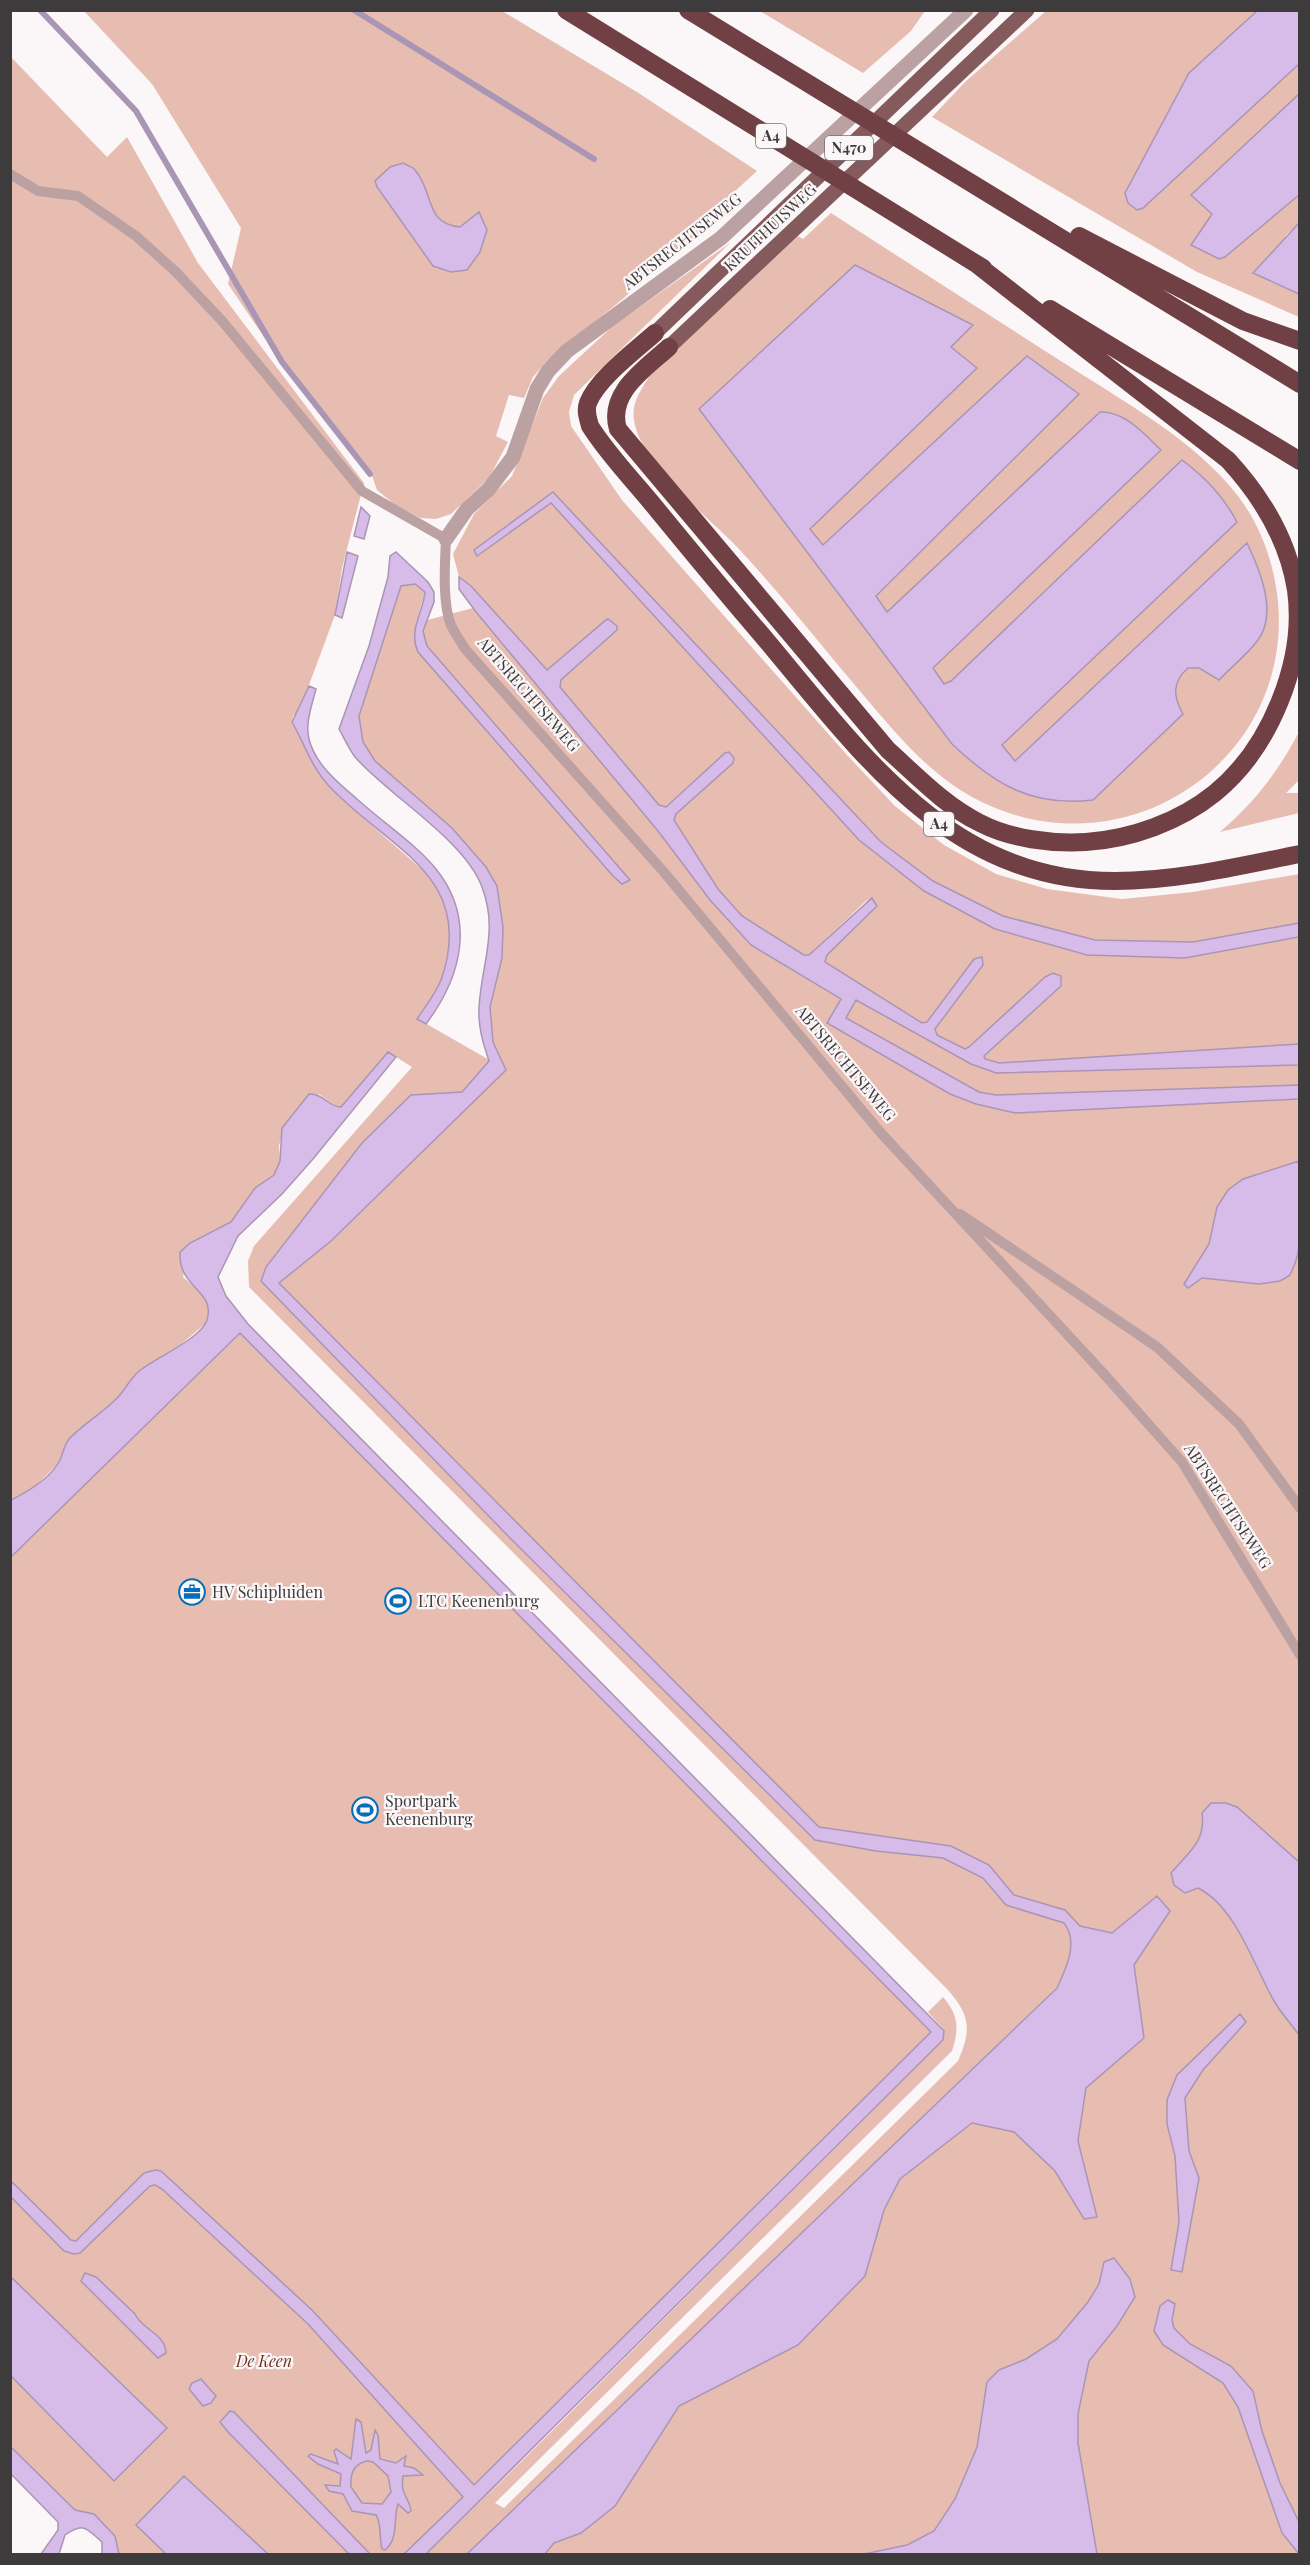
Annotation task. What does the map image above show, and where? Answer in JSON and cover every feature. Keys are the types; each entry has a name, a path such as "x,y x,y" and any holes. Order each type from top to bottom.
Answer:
{"highway":[{"name":"A4","path":"567,10 1299,461"},
{"path":"688,10 1299,384"},
{"path":"944,167 1243,321 1299,341"},
{"name":"A4","path":"669,347 620,398 614,416 618,429 888,750 935,793 980,824 1041,840 1070,843 1128,837 1174,818 1215,793 1249,755 1277,712 1289,675 1296,636 1296,591 1288,557 1274,521 1254,489 1228,460 975,263"},
{"name":"A4","path":"655,333 594,392 587,404 590,426 705,568 874,767 928,816 962,840 1000,858 1042,872 1077,879 1154,880 1237,868 1299,854"}],"main road":[{"name":"KRUITHUISWEG","path":"655,333 931,71 992,10"},
{"name":"KRUITHUISWEG","path":"669,347 1027,10"}],"street":[{"name":"ABTSRECHTSEWEG","path":"446,538 467,509 489,489 513,458 537,389 548,371 567,351 721,238 966,10"}],"lane":[{"path":"10,174 38,191 78,196 136,236 176,272 223,322 362,491 446,538"},
{"name":"ABTSRECHTSEWEG","path":"446,538 444,564 448,614 451,625 466,650 663,871 880,1132 1104,1374 1182,1462 1299,1655"},
{"name":"ABTSRECHTSEWEG","path":"943,1202 1157,1347 1239,1424 1299,1508"}],"green space":[{"path":"84,11 502,11 637,92 757,171 721,204 728,214 649,272 625,297 545,363 533,377 524,398 509,395 496,436 508,442 489,478 451,514 436,519 420,518 394,504 377,490 370,470 277,356 228,284 241,228 152,84","holes":["415,170 426,198 442,220 460,227 478,213 433,266"]},
{"path":"760,11 925,11 911,31 863,73"},
{"path":"1046,11 1257,11 1189,73 1128,203 1137,210 1143,208 1299,64 1299,94 1191,195 1212,214 1192,245 1225,257 1299,195 1299,223 1286,235 1271,282 1299,294 1299,317 1197,272 932,117 965,82"},
{"name":"De Keen","path":"11,57 107,157 127,137 198,263 364,483 342,568 335,615 299,712 293,716 292,722 338,796 425,872 442,896 451,922 450,942 441,981 418,1019 505,1069 493,1042 490,1007 502,958 486,867 452,828 375,761 363,742 359,716 400,586 415,584 425,592 416,623 473,608 658,831 710,900 751,945 841,1000 828,1023 950,1094 976,1104 1015,1112 1299,1099 1299,2554 545,2554 554,2543 581,2533 615,2506 679,2406 798,2345 865,2276 884,2210 900,2179 972,2123 1014,2132 1055,2171 1084,2219 1097,2217 1078,2141 1086,2088 1144,2038 1134,1965 1170,1911 1157,1896 1112,1933 1080,1926 1065,1910 1014,1895 989,1865 896,1838 819,1827 279,1283 331,1241 471,1103 454,1092 411,1095 362,1143 266,1267 261,1281 511,1539 815,1840 876,1851 943,1858 983,1878 1006,1905 1064,1923 1070,1938 1070,1955 1057,1987 512,2512 501,2554 113,2554 11,2451 11,1557 240,1332 941,2030 486,2497 943,2040 944,2030 928,2012 943,1997 952,2010 956,2022 956,2036 952,2051 495,2503 504,2508 958,2061 967,2031 964,2015 947,1989 249,1287 248,1261 254,1246 412,1067 388,1052 341,1107 336,1107 319,1094 290,1119 279,1145 280,1161 274,1175 255,1188 231,1222 190,1243 183,1277 202,1294 209,1309 206,1323 171,1353 138,1372 117,1398 67,1441 59,1463 32,1489 11,1500"},
{"path":"831,213 1157,423 1201,457 1246,507 1264,542 1275,580 1277,650 1262,702 1235,747 1197,782 1152,808 1102,822 1048,822 993,807 972,797 936,772 904,741 738,548 672,484 643,445 635,426 634,408 652,371 798,236 803,239"},
{"path":"730,243 574,395 569,412 571,426 622,500 847,755 895,806 944,845 996,874 1047,889 1122,899 1193,892 1299,874 1299,923 1193,942 1095,940 1003,916 933,881 881,842 553,492 474,550 477,556 551,503 859,840 924,891 995,929 1087,955 1185,958 1299,937 1299,1044 999,1063 984,1059 984,1056 1062,983 1061,976 1045,977 965,1049 937,1035 935,1029 983,965 974,959 927,1022 922,1023 825,962 827,955 869,898 809,955 804,955 742,916 718,889 674,820 676,814 733,763 725,753 665,807 659,805 560,687 561,680 617,630 617,626 547,670 471,586 459,577 453,554 474,514 512,476 543,398 559,376 613,326"},
{"path":"1299,732 1299,780 1286,793 1299,793 1299,813 1220,832 1265,786"},
{"path":"856,1000 971,1064 996,1073 1299,1065 1299,1085 997,1095 979,1092 846,1018"}],"shaded area":[{"path":"1257,11 1299,11 1299,64 1143,208 1137,210 1128,203 1125,193 1189,73"},
{"path":"1299,94 1299,195 1225,257 1219,259 1191,245 1212,214 1191,195"},
{"path":"403,163 414,169 421,178 431,205 440,220 460,227 479,212 487,230 480,252 467,270 451,272 433,266 377,187 375,181 390,167"},
{"path":"1299,223 1299,294 1253,273"},
{"path":"855,265 973,325 951,347 977,368 810,529 823,545 1027,356 1079,394 876,596 887,612 1100,412 1126,419 1161,450 933,668 944,684 951,681 1182,460 1213,488 1237,522 1002,745 1015,761 1247,543 1252,554 1261,578 1267,605 1264,629 1258,640 1219,680 1199,668 1188,668 1179,679 1176,690 1177,701 1183,714 1093,800 1051,800 1016,790 999,782 952,744 699,409"},
{"path":"553,492 881,842 933,881 1003,916 1095,940 1193,942 1299,923 1299,937 1185,958 1087,955 995,929 924,891 859,840 551,503 477,556 474,550"},
{"path":"361,507 370,516 364,539 354,536"},
{"path":"347,552 358,556 342,618 335,615"},
{"path":"396,552 428,582 434,592 434,602 423,631 427,646 630,880 622,884 613,876 418,652 415,644 415,629 425,592 415,584 401,586 359,716 363,742 375,761 452,828 486,867 497,886 503,927 502,958 490,1007 493,1042 506,1070 331,1241 279,1283 819,1827 951,1846 989,1865 1014,1895 1065,1910 1080,1926 1112,1933 1157,1896 1170,1911 1134,1965 1144,2038 1086,2088 1078,2141 1097,2217 1084,2219 1055,2171 1014,2132 972,2123 900,2179 884,2210 865,2276 798,2345 679,2406 615,2506 581,2533 554,2543 545,2554 467,2554 1057,1988 1071,1947 1068,1930 1064,1923 1006,1905 983,1878 943,1858 876,1851 815,1840 511,1539 261,1281 266,1267 362,1143 411,1095 462,1092 489,1061 481,1035 479,1015 489,933 487,903 482,887 473,869 443,835 369,772 355,757 339,729 369,646 388,577 390,556"},
{"path":"459,577 471,586 547,670 606,620 608,619 617,626 617,630 561,680 560,687 659,805 666,807 725,753 729,752 734,758 733,763 676,814 674,820 718,889 742,916 804,955 809,955 872,898 877,906 827,955 825,962 922,1023 927,1022 974,959 982,957 983,965 935,1029 937,1035 965,1049 969,1047 1045,977 1053,973 1061,976 1061,986 984,1056 985,1059 999,1063 1299,1044 1299,1065 996,1073 971,1064 856,1000 846,1018 979,1092 996,1095 1299,1085 1299,1099 1015,1113 976,1104 950,1094 827,1023 841,999 751,945 710,900 658,831 476,612 459,589"},
{"path":"309,686 316,689 308,727 309,739 316,757 342,786 428,860 449,888 456,908 460,927 460,947 456,967 438,1006 426,1024 417,1019 441,980 449,944 447,914 437,889 420,867 351,807 328,785 317,770 292,722"},
{"path":"388,1052 396,1057 313,1159 282,1194 238,1236 218,1277 226,1296 248,1324 944,2031 943,2040 426,2554 404,2554 463,2497 308,2324 162,2189 155,2185 150,2186 80,2253 74,2254 64,2251 11,2197 11,2181 71,2240 76,2241 144,2173 161,2171 312,2310 474,2485 931,2032 240,1333 11,1557 11,1500 31,1489 51,1473 60,1460 69,1439 112,1403 138,1372 196,1334 207,1320 206,1302 185,1274 180,1252 190,1243 231,1222 255,1188 274,1175 280,1161 282,1128 309,1094 319,1096 341,1107"},
{"path":"1299,1161 1300,1236 1295,1265 1289,1276 1280,1281 1259,1284 1202,1278 1188,1288 1184,1284 1209,1244 1217,1207 1228,1190 1243,1179"},
{"path":"1211,1803 1226,1803 1237,1807 1299,1862 1299,2035 1274,2001 1243,1938 1223,1909 1198,1888 1185,1893 1174,1885 1171,1873 1199,1839 1203,1823 1202,1813"},
{"path":"1240,2014 1246,2022 1203,2070 1185,2098 1189,2151 1199,2178 1182,2272 1171,2270 1179,2222 1175,2156 1167,2124 1167,2100 1177,2075"},
{"path":"1114,2258 1130,2279 1135,2297 1117,2326 1089,2361 1078,2414 1078,2443 1097,2554 864,2554 907,2545 934,2531 955,2499 977,2447 987,2382 999,2370 1026,2359 1057,2339 1088,2302 1099,2284 1104,2262"},
{"path":"85,2273 96,2277 158,2336 165,2346 166,2353 158,2358 81,2281"},
{"path":"10,2276 167,2428 114,2481 11,2376"},
{"path":"1168,2300 1175,2304 1172,2320 1174,2328 1190,2344 1231,2366 1253,2391 1262,2431 1280,2483 1299,2522 1299,2554 1282,2533 1238,2407 1223,2383 1163,2345 1154,2331 1160,2306"},
{"path":"201,2379 216,2396 211,2403 203,2406 189,2389 192,2383"},
{"path":"230,2411 234,2412 370,2554 349,2554 228,2432 220,2422"},
{"path":"356,2419 361,2422 366,2453 371,2450 375,2430 378,2435 380,2459 396,2463 406,2456 404,2466 414,2468 423,2475 403,2476 403,2488 411,2511 408,2513 398,2504 394,2535 385,2550 382,2549 376,2515 352,2511 343,2494 329,2491 325,2485 340,2486 341,2474 318,2464 308,2456 311,2454 338,2464 334,2451 336,2449 351,2459","holes":["362,2462 373,2462 388,2476 391,2492 382,2504 362,2503 351,2487 351,2478 356,2467"]},
{"path":"10,2446 75,2510 94,2514 115,2536 119,2554 102,2554 102,2542 85,2528 81,2528 65,2535 59,2554 41,2554 58,2530 58,2522 11,2474"},
{"path":"184,2476 268,2554 166,2554 136,2525"}],"waterway":[{"path":"40,10 136,111 282,362 370,474"},
{"path":"354,10 594,159"}],"place":[{"name":"HV Schipluiden","path":"192,1592"},
{"name":"LTC Keenenburg","path":"398,1601"},
{"name":"Sportpark Keenenburg","path":"365,1810"}]}
